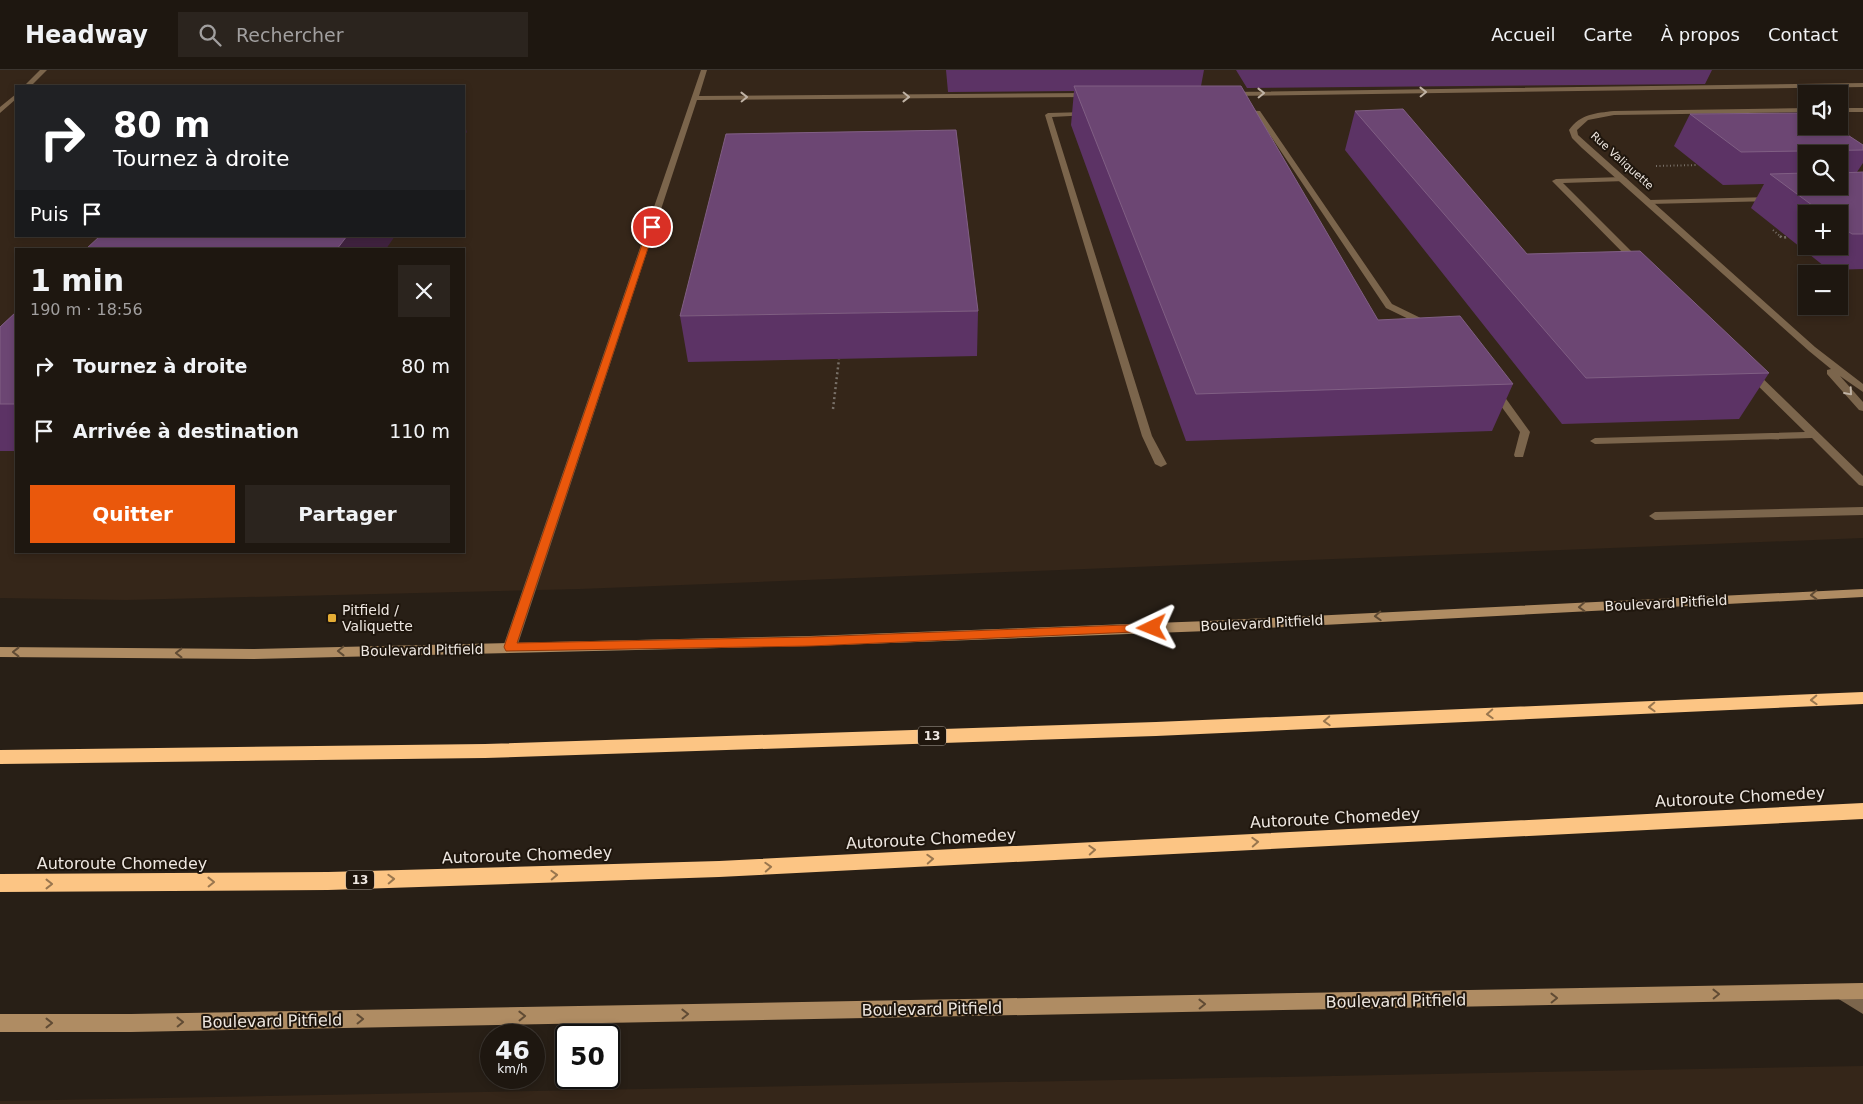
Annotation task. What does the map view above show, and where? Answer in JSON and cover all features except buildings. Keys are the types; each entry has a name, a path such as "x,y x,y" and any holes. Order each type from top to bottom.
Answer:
{"highway":[{"name":"13","path":"0,757 525,750 1166,729 1863,698"},
{"name":"Autoroute Chomedey","path":"0,883 328,881 719,870 1863,811"}],"main road":[{"name":"Boulevard Pitfield","path":"0,652 253,654 810,641 1208,626 1863,593"},
{"name":"Boulevard Pitfield","path":"0,1023 161,1023 1863,991"}],"street":[{"path":"28,85 44,70"},
{"path":"510,647 704,70"},
{"path":"1219,94 1863,85"},
{"path":"695,98 1102,95"},
{"path":"0,111 15,97"},
{"name":"Rue Valiquette","path":"1798,110 1614,113 1586,118 1577,123 1573,130 1576,136 1812,349 1863,389"},
{"path":"1848,110 1863,110"},
{"path":"1779,111 1793,119"},
{"path":"1228,112 1258,112 1390,306 1439,330"},
{"path":"1098,114 1048,115 1147,436 1161,464"},
{"path":"1623,179 1556,181 1643,267"},
{"path":"1649,202 1775,199"},
{"name":"Rue Valiquette","path":"1812,349 1863,408"},
{"path":"1746,368 1863,482"},
{"path":"1490,385 1525,432 1519,455"},
{"path":"1595,441 1814,434"},
{"path":"1654,516 1863,510"},
{"path":"1844,992 1863,1004"}],"path":[{"path":"1650,166 1698,165"},
{"path":"833,408 839,359"}],"shaded area":[{"path":"0,70 1863,70 1863,538 580,589 126,600 0,598"},
{"path":"1863,1066 1863,1104 0,1104 0,1101"}],"place":[{"name":"Pitfield / Valiquette","path":"332,618"}],"route":[{"path":"652,227 510,647 810,641 1152,628"}]}
